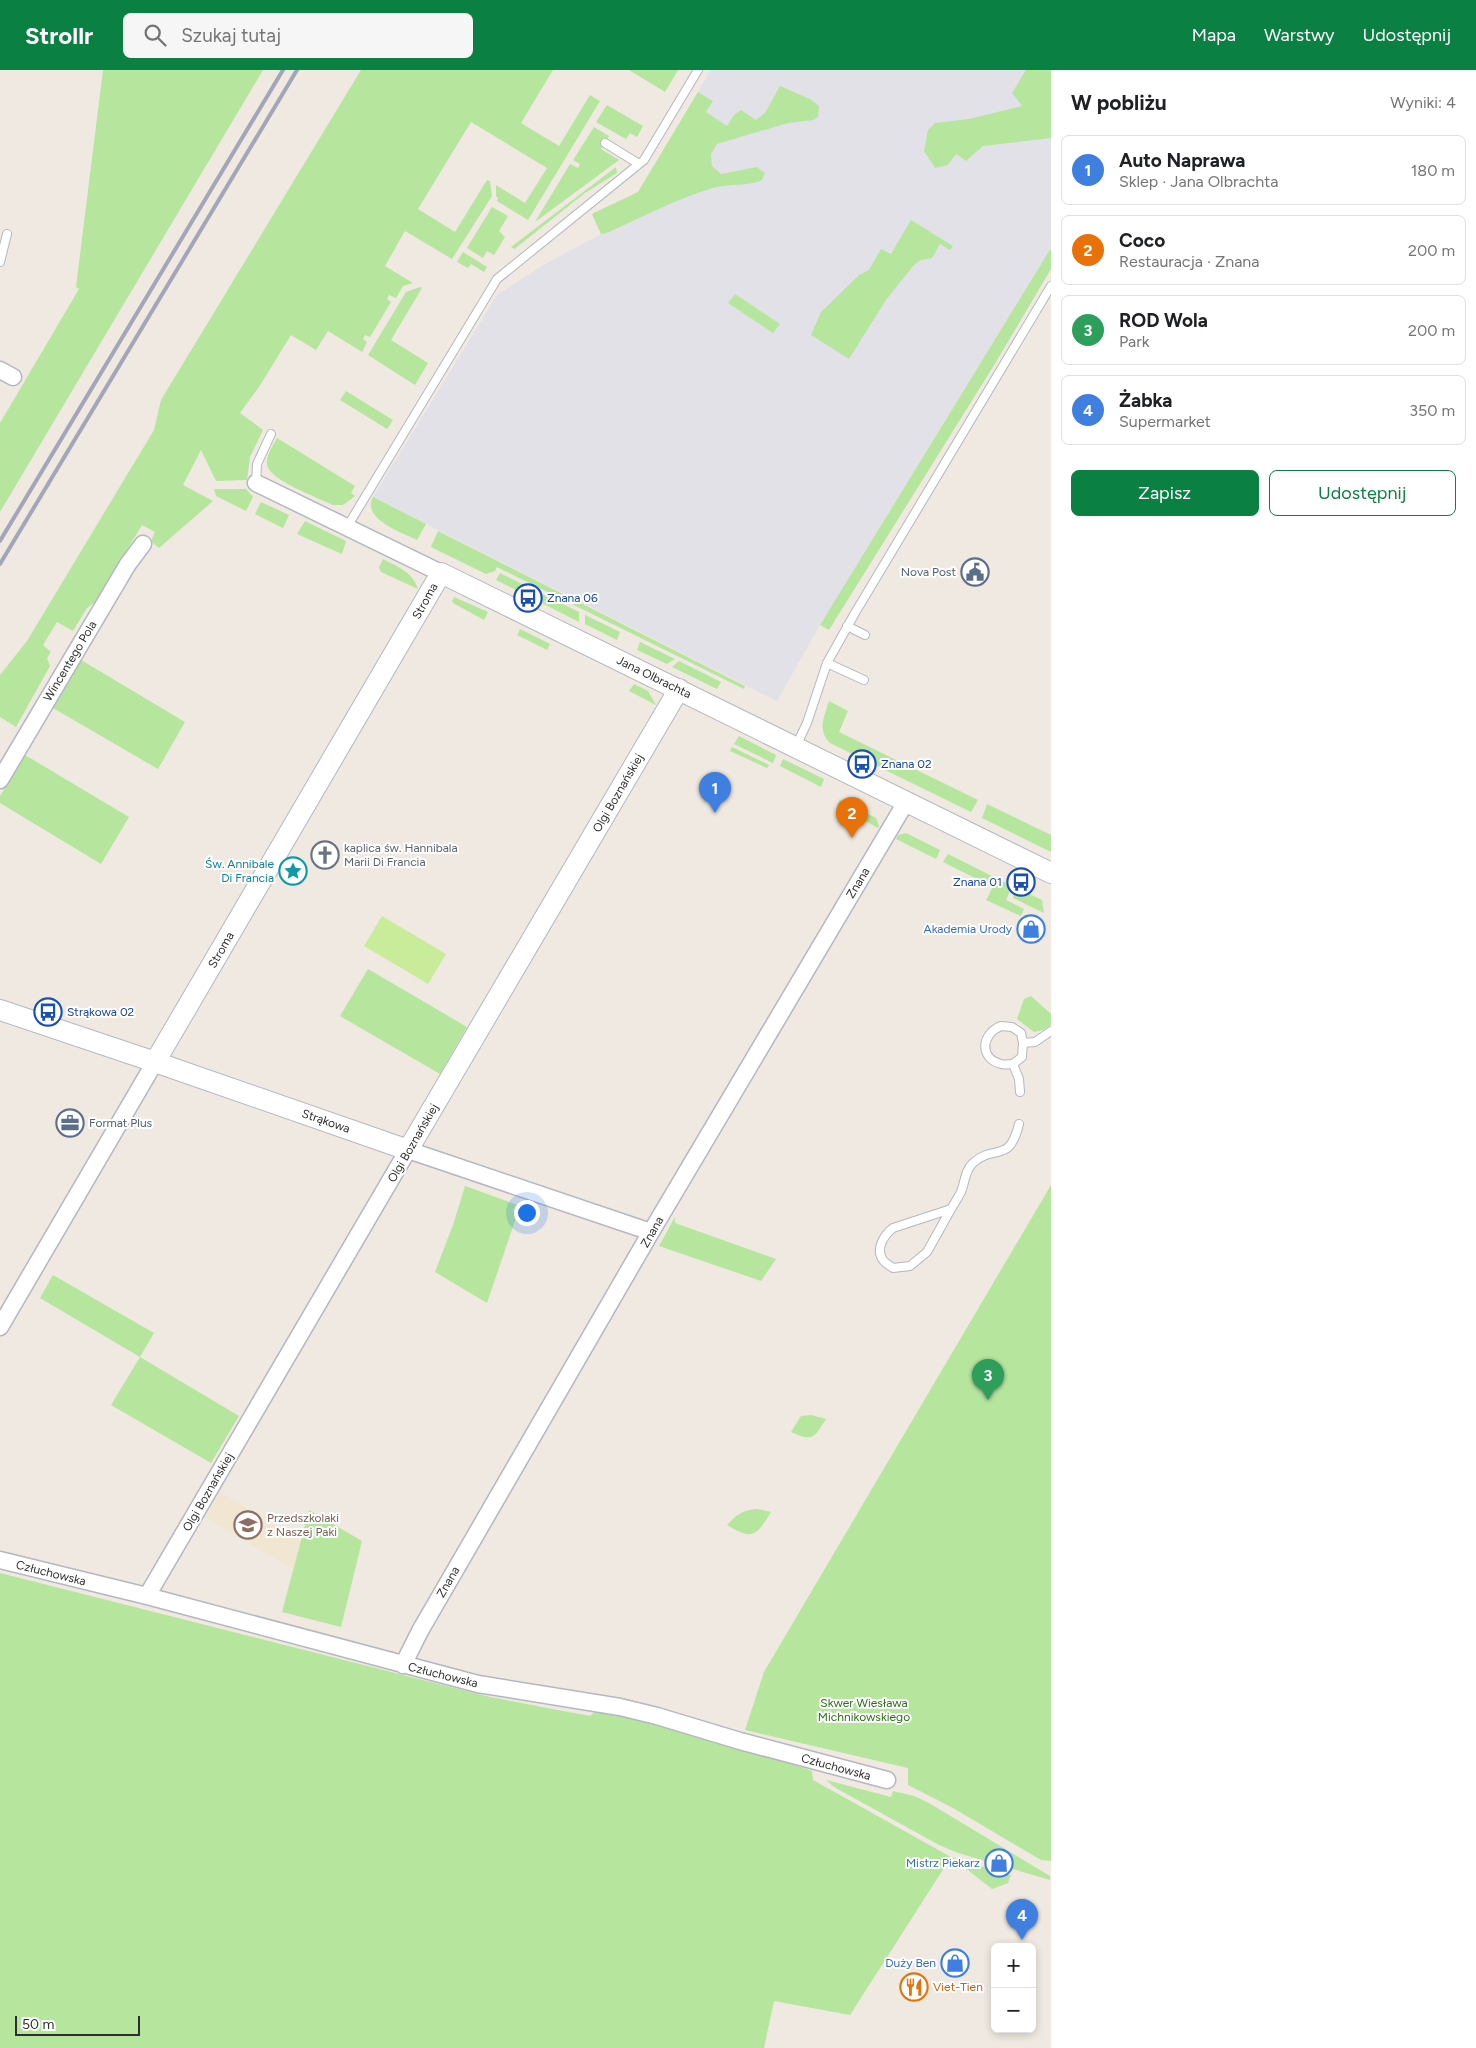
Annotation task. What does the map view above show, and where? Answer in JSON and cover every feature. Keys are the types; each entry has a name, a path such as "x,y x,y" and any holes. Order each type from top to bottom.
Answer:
{"street":[{"name":"Jana Olbrachta","path":"256,484 679,689 1051,874"},
{"name":"Wincentego Pola","path":"0,780 128,564 143,544"},
{"name":"Stroma","path":"0,1327 441,573"},
{"name":"Olgi Boznańskiej","path":"147,1596 679,689"},
{"name":"Znana","path":"403,1665 425,1622 651,1232 906,802"},
{"name":"Strąkowa","path":"0,1010 651,1232"},
{"name":"Człuchowska","path":"0,1560 147,1596 478,1684 620,1707 657,1716 740,1741 887,1780"}],"lane":[{"path":"347,527 498,279 644,160 698,70"},
{"path":"605,143 639,164"},
{"path":"0,262 7,234"},
{"path":"796,748 827,663 847,626 1051,286"},
{"path":"1042,301 1051,306"},
{"path":"256,484 258,464 271,434"},
{"path":"847,626 865,635"},
{"path":"827,663 864,680"},
{"path":"1000,1026 1012,1027 1021,1033 1023,1043 1022,1057 1013,1064 1000,1064 989,1057 985,1048 986,1039 991,1030 1000,1026"},
{"path":"1023,1043 1035,1042 1051,1031"},
{"path":"1013,1064 1019,1079 1020,1092"},
{"path":"951,1208 893,1228 885,1234 880,1247 883,1260 893,1268 910,1266 927,1252 961,1192 966,1175 972,1164 983,1157 1006,1150 1016,1140 1020,1124"}],"shaded area":[{"path":"711,70 1051,70 1051,248 820,625 777,701 373,497 497,295 545,264 601,234 592,214 638,192"},
{"name":"Przedszkolaki z Naszej Paki","path":"219,1491 300,1541 293,1569 205,1517"}],"green space":[{"path":"103,70 263,70 0,512 0,423 79,289 76,287"},
{"path":"361,70 553,70 521,123 559,146 590,95 600,101 528,220 497,201 496,185 525,203 547,168 471,122 418,209 455,232 487,180 490,181 492,196 452,259 405,231 385,266 413,283 403,286 396,298 389,295 387,299 391,302 370,337 365,335 363,339 367,342 362,352 328,331 316,350 291,335 259,387 240,413 263,430 250,457 247,480 216,481 201,450 183,485 213,501 159,548 151,541 155,532 142,525 95,602 87,608 73,631 57,622 43,645 51,652 47,658 50,666 16,727 0,717 0,675 27,641 154,430 161,400"},
{"path":"629,70 678,70 665,92"},
{"path":"1026,70 1051,70 1051,138 983,146 966,161 956,154 948,165 935,168 924,151 928,130 935,123 969,119 1022,106 1012,93"},
{"path":"780,86 810,99 819,106 818,117 813,120 788,123 717,144 711,154 712,166 721,174 757,167 765,173 762,180 751,184 719,187 699,192 601,234 592,214 638,192 698,92 713,101 706,112 727,126 734,115 741,110 756,120 765,113"},
{"path":"607,105 643,126 637,137 630,133 626,139 596,122"},
{"path":"594,127 609,136 601,149 619,160 535,222 570,164 578,168 580,164 573,160"},
{"path":"616,167 617,173 585,193 515,249 511,247"},
{"path":"492,207 508,216 499,231 505,237 494,255 487,251 483,258 467,248"},
{"path":"911,220 953,246 950,250 940,244 932,258 921,260 914,265 886,300 849,359 811,335 821,312 859,275 869,270 881,249 891,254"},
{"path":"1051,248 1051,269 996,362 829,630 820,625"},
{"path":"463,252 487,267 484,272 471,264 468,268 457,262"},
{"path":"422,288 391,340 428,363 415,385 368,355 406,292"},
{"path":"735,294 780,324 773,333 728,303"},
{"path":"346,391 393,420 387,429 340,400"},
{"path":"277,438 355,486 351,493 355,496 343,505 333,505 295,488 276,476 270,470 267,461"},
{"path":"214,489 246,489 253,497 246,511 216,496"},
{"path":"373,497 426,524 417,540 385,524 378,518 373,512 371,505"},
{"path":"261,502 289,515 283,528 255,514"},
{"path":"305,521 346,541 342,554 297,534"},
{"path":"438,531 745,686 744,689 497,567 495,571 486,574 431,547"},
{"path":"383,559 409,574 418,589 381,572 379,567"},
{"path":"500,573 579,612 579,622 496,580"},
{"path":"454,597 488,612 484,620 453,603"},
{"path":"585,615 620,632 617,640 585,624"},
{"path":"520,629 550,644 547,650 517,635"},
{"path":"640,642 675,659 667,664 637,650"},
{"path":"81,660 185,722 158,769 53,708"},
{"path":"679,661 721,682 717,689 672,667"},
{"path":"634,684 648,691 656,705 629,691"},
{"path":"829,701 848,711 839,732 978,800 971,812 830,743 826,738 823,728"},
{"path":"739,736 776,755 773,763 734,744"},
{"path":"732,747 769,765 767,768 730,751"},
{"path":"25,755 129,817 101,864 0,803 0,796"},
{"path":"783,759 824,779 821,787 780,766"},
{"path":"840,800 876,818 878,828 837,805"},
{"path":"987,804 1051,835 1051,852 982,818"},
{"path":"906,833 940,850 936,859 896,839 898,835"},
{"path":"948,854 1012,886 1006,900 1024,909 1021,916 986,900 993,887 943,862"},
{"path":"1017,888 1042,900 1044,913 1013,898"},
{"path":"382,916 446,954 428,984 364,946"},
{"path":"368,969 467,1027 440,1074 340,1016"},
{"path":"1031,996 1051,1014 1051,1025 1043,1030 1034,1032 1017,1019 1024,999"},
{"name":"Skwer Wiesława Michnikowskiego","path":"1051,1185 1051,1861 1041,1860 953,1808 908,1785 908,1768 745,1730 764,1672"},
{"path":"465,1186 520,1206 487,1303 435,1272 453,1225"},
{"path":"675,1217 675,1223 776,1259 761,1281 659,1246"},
{"path":"53,1275 154,1333 140,1357 40,1298"},
{"path":"140,1357 239,1416 211,1463 111,1405"},
{"path":"811,1415 826,1419 815,1434 804,1437 791,1432 801,1416"},
{"path":"757,1509 771,1512 761,1527 753,1534 742,1533 727,1525 740,1514"},
{"path":"309,1510 362,1541 341,1627 282,1612"},
{"path":"0,1573 490,1697 590,1716 597,1709 709,1737 812,1771 813,1780 951,1857 850,2015 774,2001 764,2048 0,2048"},
{"path":"826,1780 891,1797 893,1791 914,1796 929,1803 1050,1876 1050,1880 958,1853 939,1845 834,1787"},
{"path":"951,1857 1011,1875 1008,1883 992,1889"}],"railway":[{"path":"0,541 283,70"},
{"path":"0,564 297,70"}],"place":[{"name":"Nova Post","path":"975,572"},
{"name":"Znana 06","path":"528,598"},
{"name":"Znana 02","path":"862,764"},
{"name":"Auto Naprawa","path":"715,813"},
{"name":"Coco","path":"852,838"},
{"name":"kaplica św. Hannibala Marii Di Francia","path":"325,855"},
{"name":"Św. Annibale Di Francia","path":"293,871"},
{"name":"Znana 01","path":"1021,882"},
{"name":"Akademia Urody","path":"1031,929"},
{"name":"Strąkowa 02","path":"48,1012"},
{"name":"Format Plus","path":"70,1123"},
{"name":"ROD Wola","path":"988,1400"},
{"name":"Przedszkolaki z Naszej Paki","path":"248,1525"},
{"name":"Mistrz Piekarz","path":"999,1863"},
{"name":"Żabka","path":"1022,1940"},
{"name":"Duży Ben","path":"955,1963"},
{"name":"Viet-Tien","path":"914,1987"}]}
